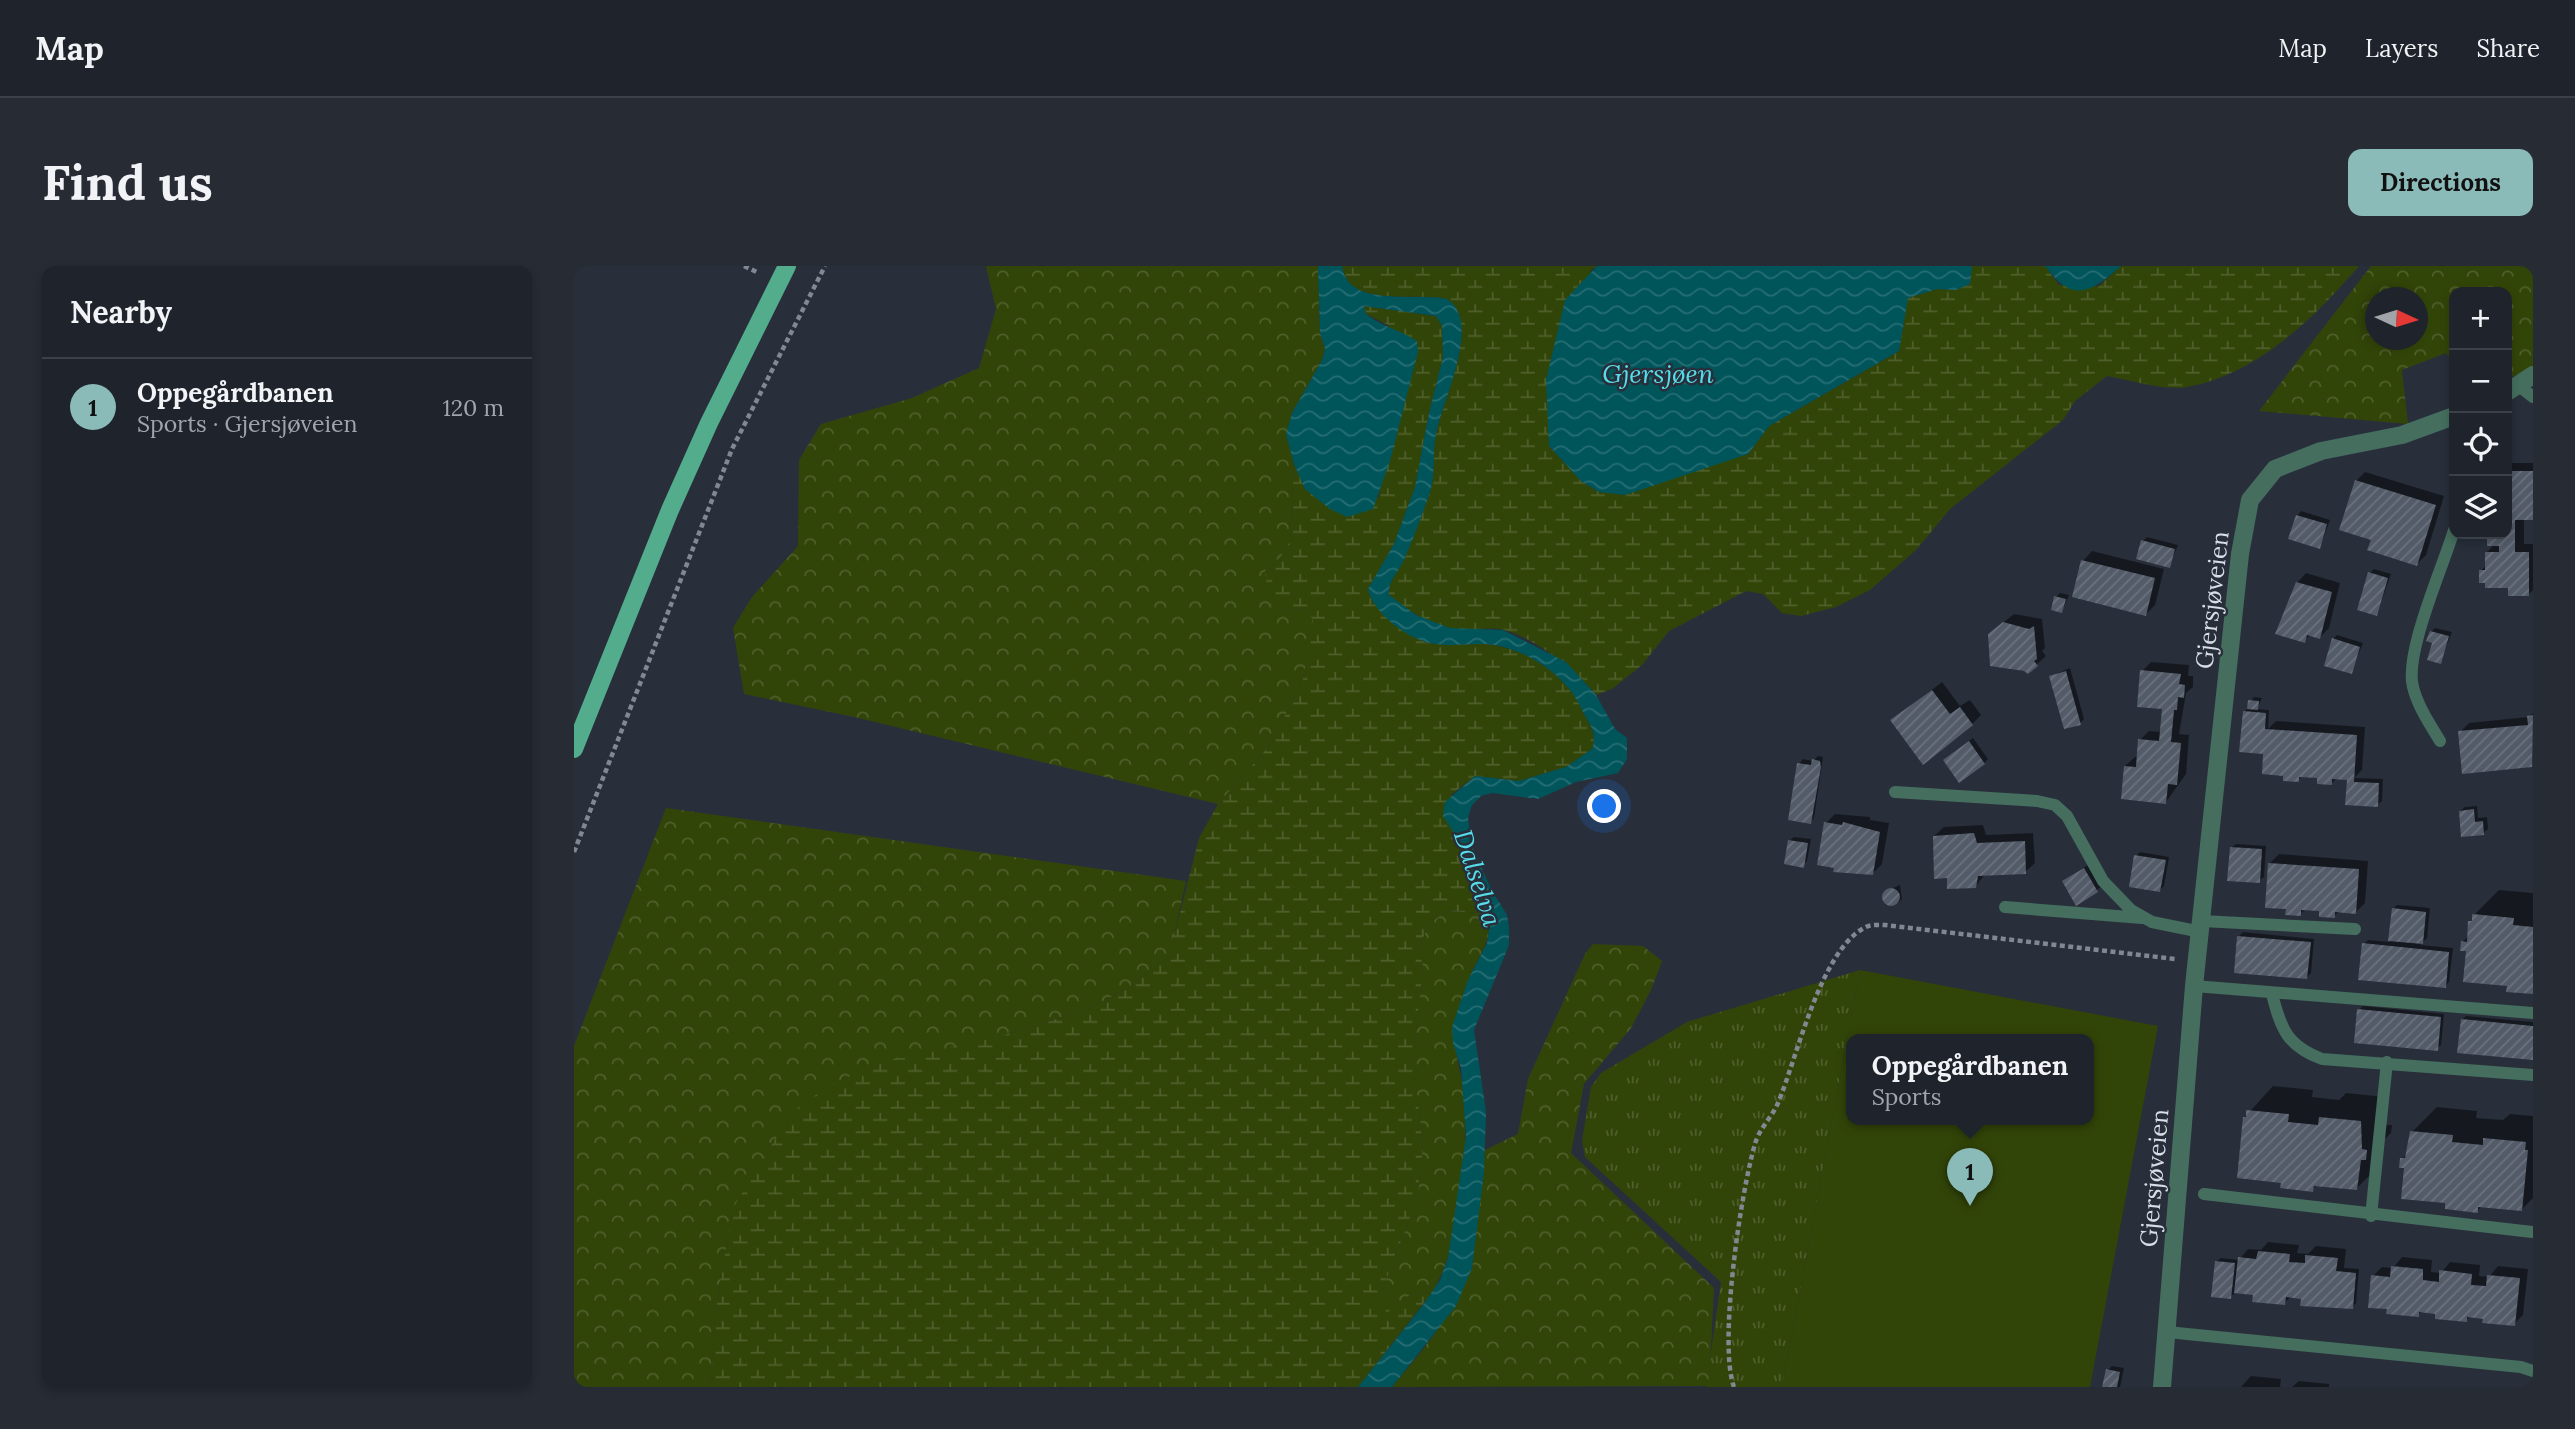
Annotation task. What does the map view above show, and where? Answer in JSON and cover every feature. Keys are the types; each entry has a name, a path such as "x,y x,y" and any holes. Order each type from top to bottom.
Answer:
{"main road":[{"path":"574,749 670,510 787,266"}],"street":[{"name":"Gjersjøveien","path":"2162,1387 2194,986 2239,568 2250,500 2275,469 2321,451 2402,435 2449,418"}],"lane":[{"path":"2440,741 2420,707 2412,686 2412,671 2416,642 2451,539"},
{"path":"1895,792 2037,801 2055,805 2067,816 2103,881 2143,918"},
{"path":"2005,907 2143,918 2202,926 2355,929"},
{"path":"2194,986 2533,1013"},
{"path":"2272,994 2287,1036 2302,1051 2322,1059 2533,1075"},
{"path":"2371,1216 2386,1062"},
{"path":"2204,1194 2371,1216 2532,1232"},
{"path":"2166,1332 2521,1367 2533,1371"}],"path":[{"path":"574,852 732,449 825,266"},
{"path":"1734,1387 1730,1317 1738,1224 1755,1142 1777,1105 1817,996 1846,943 1865,927 1885,925 2197,961"}],"green space":[{"path":"986,266 1318,266 1320,332 1325,349 1322,360 1292,413 1286,434 1294,464 1290,541 1281,557 1265,571 1281,611 1301,608 1314,619 1303,679 1271,744 1218,804 854,717 744,694 733,628 752,597 798,546 799,460 821,424 912,398 979,368 996,309"},
{"path":"1342,266 1597,266 1591,270 1549,446 1581,481 1599,492 1748,454 1769,426 1899,351 1907,298 1937,289 1956,290 1971,266 2045,266 2059,285 2099,286 2121,266 2359,266 2304,324 2261,357 2238,370 2213,380 2178,388 2107,376 2075,401 2063,420 1950,509 1917,549 1870,590 1836,607 1801,616 1782,613 1763,594 1746,591 1669,631 1642,665 1612,689 1596,695 1567,666 1541,647 1516,634 1498,629 1449,629 1410,611 1389,595 1391,582 1403,561 1430,492 1436,434 1457,362 1461,325 1457,310 1447,299 1369,293 1356,288 1347,279"},
{"path":"2371,266 2533,266 2533,381 2523,372 2512,377 2512,287 2449,287 2449,358 2446,353 2402,370 2408,424 2259,411"},
{"path":"1364,306 1436,316 1442,326 1443,357 1415,487 1394,544 1368,589 1424,642 1499,646 1537,661 1568,687 1582,709 1594,737 1592,749 1566,767 1519,781 1475,776 1451,795 1453,830 1486,913 1446,911 1429,924 1419,947 1423,968 1413,1058 1423,1147 1417,1200 1387,1277 1380,1303 1387,1313 1413,1294 1431,1294 1358,1387 710,1387 717,1303 733,1208 791,1113 824,1089 872,1065 998,1037 1089,1009 1131,986 1163,961 1174,936 1199,838 1218,804 1271,744 1303,679 1313,619 1301,608 1281,611 1270,604 1265,571 1281,557 1290,541 1294,464 1305,489 1378,498 1411,376 1388,325 1366,314"},
{"path":"666,808 1186,881 1174,936 1163,961 1131,986 1089,1009 998,1037 733,1208 717,1303 710,1387 574,1387 574,1046"},
{"path":"1446,911 1486,913 1489,932 1468,982 1455,1036 1465,1119 1461,1198 1450,1250 1442,1274 1431,1294 1413,1294 1387,1314 1380,1303 1387,1277 1417,1200 1423,1147 1413,1058 1423,968 1419,947 1429,924"},
{"path":"1593,944 1643,946 1662,961 1651,990 1631,1028 1584,1084 1571,1153 1714,1288 1709,1386 1392,1387 1437,1330 1465,1285 1472,1268 1485,1150 1518,1134 1528,1079 1585,954"},
{"path":"1860,970 1782,1387 1706,1387 1721,1282 1585,1157 1582,1141 1591,1087 1601,1073 1687,1022"},
{"path":"1860,970 2158,1026 2090,1387 1782,1387 1846,1045 1846,1125 2094,1125 2094,1034 1848,1034"}],"water":[{"name":"Dalselva","path":"1318,266 1342,266 1347,279 1356,288 1369,293 1447,299 1457,310 1461,325 1457,362 1436,434 1430,492 1407,554 1391,582 1389,595 1416,615 1450,628 1503,630 1566,662 1596,695 1615,729 1627,738 1627,759 1618,773 1576,782 1538,799 1492,793 1481,796 1472,805 1468,817 1471,844 1491,889 1507,915 1509,945 1474,1030 1486,1112 1484,1172 1472,1268 1456,1306 1392,1387 1358,1387 1423,1305 1440,1280 1448,1258 1466,1137 1461,1068 1453,1043 1452,1027 1468,980 1487,943 1490,924 1459,841 1443,816 1445,802 1475,776 1519,781 1566,767 1592,749 1594,737 1576,699 1549,669 1525,655 1500,646 1426,642 1394,625 1371,598 1368,589 1394,544 1415,487 1443,357 1442,326 1436,316 1364,306 1366,314 1372,318 1417,341 1418,352 1390,461 1373,509 1347,517 1330,509 1305,489 1294,464 1286,434 1292,413 1322,360 1325,349 1320,332"},
{"name":"Gjersjøen","path":"1597,266 1972,268 1970,284 1956,290 1937,289 1908,298 1899,351 1769,426 1748,454 1625,495 1599,492 1581,481 1549,446 1546,380 1565,300"},
{"path":"2045,266 2121,266 2091,288 2073,290 2064,286"}],"building":[{"path":"2512,471 2533,471 2533,520 2515,520 2515,552 2529,552 2529,596 2508,596 2508,588 2485,588 2485,583 2479,583 2479,570 2485,570 2485,552 2499,552 2499,546 2487,546 2487,539 2512,539"},
{"path":"2355,480 2436,505 2417,566 2367,550 2371,540 2339,530"},
{"path":"2296,515 2327,524 2320,549 2288,539"},
{"path":"2141,540 2175,549 2170,568 2136,559"},
{"path":"2081,560 2155,578 2146,616 2072,597"},
{"path":"2368,572 2388,578 2377,616 2357,610"},
{"path":"2296,582 2332,592 2320,639 2307,635 2305,643 2275,634"},
{"path":"2054,596 2066,599 2062,613 2051,610"},
{"path":"2003,622 2029,629 2034,626 2037,659 2034,661 2038,666 2028,674 2024,671 1990,666 1988,634"},
{"path":"2430,631 2449,636 2441,664 2427,660 2432,643 2426,641"},
{"path":"2332,638 2360,647 2352,674 2324,666"},
{"path":"2140,670 2181,674 2179,684 2185,685 2184,698 2178,697 2177,710 2174,710 2171,742 2181,743 2177,785 2168,784 2166,804 2121,799 2124,766 2136,767 2138,739 2159,741 2162,709 2137,707"},
{"path":"2066,671 2081,725 2064,729 2049,676"},
{"path":"1932,690 1950,714 1960,707 1973,725 1923,765 1890,720"},
{"path":"2248,700 2259,701 2258,710 2247,709"},
{"path":"2243,711 2266,713 2265,729 2357,735 2354,782 2379,783 2378,807 2345,805 2347,780 2332,779 2332,785 2317,784 2317,778 2299,777 2299,782 2283,781 2283,776 2262,774 2263,754 2239,752"},
{"path":"2533,715 2532,767 2462,774 2458,731 2528,725 2527,716"},
{"path":"1969,741 1985,764 1959,783 1943,760"},
{"path":"1812,759 1820,761 1821,767 1811,824 1788,820 1797,763 1811,765"},
{"path":"2474,809 2475,822 2483,821 2484,835 2461,837 2459,811"},
{"path":"1824,822 1842,825 1843,822 1880,832 1873,875 1833,872 1834,868 1817,865"},
{"path":"1974,833 1977,843 2025,841 2026,874 1978,876 1976,888 1947,889 1947,878 1934,879 1933,836"},
{"path":"1788,840 1808,843 1804,868 1784,864"},
{"path":"2230,847 2262,849 2260,883 2227,881"},
{"path":"2134,855 2166,860 2160,892 2129,887"},
{"path":"2268,863 2359,869 2356,914 2335,912 2335,918 2319,917 2319,911 2301,910 2301,916 2285,915 2286,909 2265,908"},
{"path":"2084,868 2098,892 2076,906 2062,881"},
{"path":"1891,888 1897,891 1900,897 1897,903 1891,906 1885,903 1882,897 1885,891"},
{"path":"2392,908 2426,912 2423,944 2388,941"},
{"path":"2472,914 2514,918 2513,925 2533,927 2533,994 2506,992 2507,986 2463,982 2466,951 2460,951 2461,941 2467,942 2468,921 2472,921"},
{"path":"2237,936 2311,942 2307,979 2234,973"},
{"path":"2362,943 2449,952 2446,988 2358,980"},
{"path":"2357,1009 2441,1017 2438,1051 2354,1043"},
{"path":"2461,1019 2533,1026 2533,1060 2457,1053"},
{"path":"2246,1110 2289,1114 2288,1122 2318,1125 2319,1117 2361,1121 2362,1149 2367,1150 2366,1160 2361,1160 2357,1190 2314,1186 2313,1192 2280,1188 2281,1183 2237,1178"},
{"path":"2410,1131 2453,1135 2452,1142 2483,1145 2483,1138 2526,1142 2525,1150 2528,1150 2522,1211 2478,1207 2478,1213 2445,1209 2445,1203 2401,1199 2404,1168 2399,1168 2400,1158 2405,1158"},
{"path":"2258,1251 2290,1254 2289,1262 2305,1263 2305,1255 2338,1258 2336,1271 2356,1273 2353,1309 2300,1306 2301,1299 2286,1297 2285,1305 2252,1302 2253,1295 2234,1293 2238,1257 2256,1259"},
{"path":"2215,1261 2235,1263 2231,1299 2211,1297"},
{"path":"2391,1266 2423,1269 2423,1280 2439,1282 2439,1270 2472,1274 2471,1285 2486,1286 2487,1275 2520,1278 2515,1326 2482,1323 2483,1319 2467,1317 2467,1322 2435,1319 2435,1314 2419,1312 2419,1317 2386,1314 2387,1309 2368,1308 2371,1275 2390,1277"},
{"path":"2106,1369 2120,1372 2117,1387 2102,1387"}],"place":[{"name":"Oppegårdbanen","path":"1970,1206"}]}
